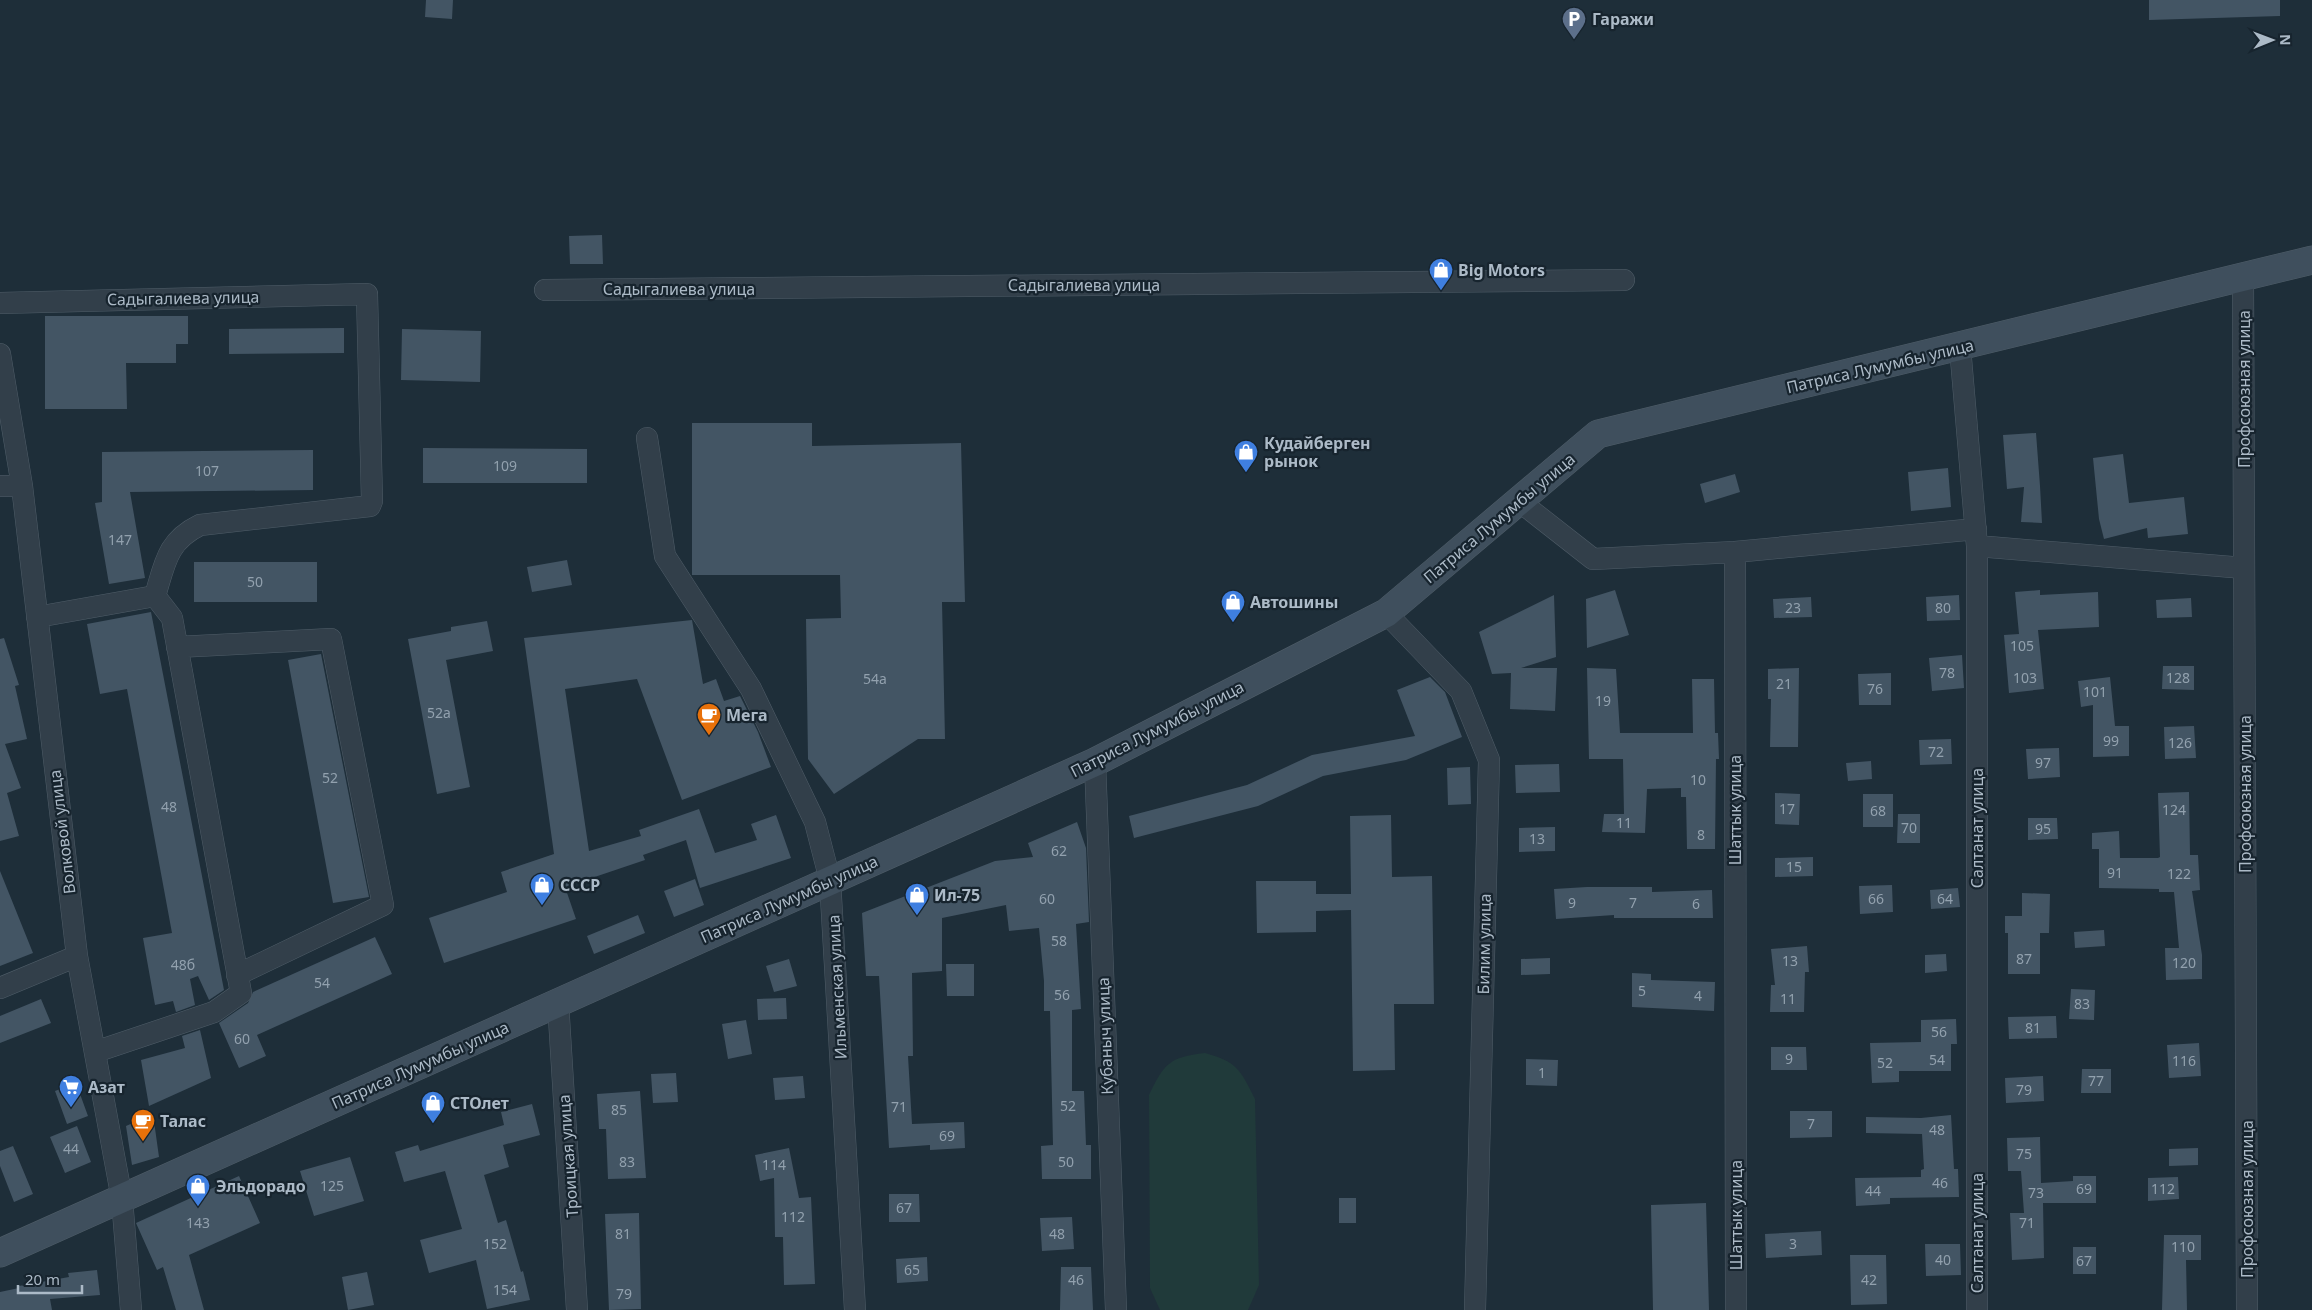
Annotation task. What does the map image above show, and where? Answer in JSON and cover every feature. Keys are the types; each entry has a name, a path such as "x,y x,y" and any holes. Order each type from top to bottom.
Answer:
{"street":[{"name":"Патриса Лумумбы улица","path":"0,1252 1095,762 1386,614 1598,434 2312,260"},
{"name":"Профсоюзная улица","path":"2243,277 2247,1310"},
{"name":"Садыгалиева улица","path":"545,290 1624,280"},
{"name":"Садыгалиева улица","path":"0,303 367,294 372,501 370,506 200,525 183,533 169,550 155,596"},
{"name":"Салтанат улица","path":"1960,347 1976,538 1977,1310"},
{"name":"Волковой улица","path":"0,354 22,486 77,956 122,1199 131,1310"},
{"name":"Ильменская улица","path":"647,438 665,556 751,689 814,822 830,880 855,1310"},
{"path":"0,486 22,486"},
{"path":"1519,501 1593,559 1976,538 2244,568"},
{"name":"Шаттык улица","path":"1735,552 1736,1310"},
{"path":"37,617 155,596 172,618 241,993 214,1012 95,1052"},
{"name":"Билим улица","path":"1386,614 1461,691 1489,760 1475,1310"},
{"path":"177,646 332,639 383,905 238,975"},
{"name":"Кубаныч улица","path":"1095,762 1116,1310"},
{"path":"0,988 77,956"},
{"name":"Троицкая улица","path":"558,1002 577,1310"}],"green space":[{"path":"1205,1053 1216,1056 1236,1068 1255,1099 1259,1285 1248,1310 1160,1310 1150,1288 1149,1095 1159,1076 1169,1064 1183,1057"}],"building":[{"path":"426,0 453,0 452,19 425,17"},
{"path":"2149,0 2280,0 2280,16 2149,20"},
{"path":"602,235 603,264 570,264 569,236"},
{"path":"45,316 188,316 188,344 176,344 176,363 126,363 127,409 45,409"},
{"path":"344,328 344,353 229,354 229,329"},
{"path":"402,329 481,331 480,382 401,380"},
{"path":"692,423 812,423 812,446 961,443 965,602 942,602 945,739 918,739 834,794 808,759 806,619 841,618 840,575 692,575"},
{"path":"2036,433 2042,523 2021,522 2024,487 2007,489 2003,435"},
{"path":"423,448 587,449 587,483 423,483"},
{"path":"313,450 313,490 130,492 145,578 109,584 95,503 102,502 102,452"},
{"path":"2123,454 2129,503 2184,497 2188,534 2148,538 2147,528 2104,539 2099,519 2093,458"},
{"path":"1948,468 1951,507 1911,511 1908,472"},
{"path":"1735,474 1740,492 1705,503 1700,484"},
{"path":"567,560 572,585 532,592 527,567"},
{"path":"194,562 317,562 317,602 194,602"},
{"path":"1615,590 1629,635 1587,648 1586,599"},
{"path":"2040,590 2040,595 2098,592 2099,627 2038,630 2044,689 2009,693 2004,635 2019,634 2015,592"},
{"path":"1554,595 1556,657 1521,668 1557,668 1555,711 1510,709 1511,673 1492,674 1479,632"},
{"path":"1959,595 1960,620 1927,621 1926,597"},
{"path":"1811,597 1812,617 1774,618 1773,599"},
{"path":"2191,598 2192,617 2157,618 2156,600"},
{"path":"151,612 224,990 209,1000 198,976 190,979 195,1005 176,1012 173,1001 155,1005 143,938 172,933 127,689 100,694 87,624"},
{"path":"692,620 703,684 716,679 724,701 740,696 758,732 771,767 682,800 637,679 565,689 589,851 641,836 639,830 699,809 715,853 757,840 751,824 776,815 791,858 700,888 686,840 643,855 645,860 565,887 576,919 444,963 429,918 507,892 501,872 554,854 524,638"},
{"path":"487,621 493,651 446,660 470,787 437,794 408,639 451,631 451,627"},
{"path":"4,638 19,685 15,686 27,739 5,744 21,788 7,793 19,836 0,841 0,639"},
{"path":"321,654 369,897 333,903 288,660"},
{"path":"1962,655 1964,688 1932,691 1929,658"},
{"path":"2163,666 2194,666 2194,690 2162,689"},
{"path":"1587,668 1616,669 1620,733 1693,733 1692,679 1714,679 1715,733 1718,733 1719,759 1716,759 1715,849 1687,849 1686,797 1681,797 1681,788 1647,789 1645,833 1602,832 1604,814 1624,814 1623,759 1589,759"},
{"path":"1799,668 1798,747 1770,747 1771,699 1768,699 1768,669"},
{"path":"1891,673 1891,705 1859,705 1858,674"},
{"path":"1430,677 1445,692 1462,737 1406,760 1323,776 1258,806 1134,838 1129,816 1247,785 1312,755 1415,736 1397,690"},
{"path":"2110,677 2115,726 2129,726 2129,756 2093,757 2093,705 2081,707 2078,681"},
{"path":"2194,726 2196,758 2165,759 2164,727"},
{"path":"1951,739 1952,764 1920,765 1919,740"},
{"path":"2059,748 2060,777 2028,779 2026,749"},
{"path":"1871,761 1872,779 1848,781 1846,763"},
{"path":"1559,764 1560,792 1516,793 1515,765"},
{"path":"1470,767 1471,804 1448,805 1447,768"},
{"path":"2189,792 2190,855 2198,855 2200,890 2192,891 2202,955 2202,979 2166,980 2165,948 2179,948 2174,892 2159,892 2159,889 2099,888 2099,849 2092,849 2092,833 2119,831 2120,858 2158,858 2160,857 2158,793"},
{"path":"1775,793 1800,794 1799,825 1775,824"},
{"path":"1863,794 1893,794 1893,827 1863,827"},
{"path":"1898,814 1920,814 1920,843 1897,843"},
{"path":"1391,815 1392,877 1432,876 1434,1004 1394,1004 1395,1070 1353,1071 1351,910 1316,911 1316,932 1257,933 1256,881 1316,881 1316,894 1351,894 1350,816"},
{"path":"2028,818 2057,818 2058,839 2028,840"},
{"path":"1077,822 1086,848 1089,922 1076,924 1081,1009 1072,1010 1072,1091 1084,1091 1086,1145 1091,1145 1091,1179 1042,1179 1041,1146 1053,1145 1050,1011 1044,1011 1044,981 1039,928 1009,931 1006,905 942,918 942,971 912,973 913,1056 908,1056 912,1124 964,1122 965,1148 930,1150 930,1145 889,1148 879,976 866,976 862,913 995,861 1033,857 1028,843"},
{"path":"1555,827 1555,851 1519,852 1519,828"},
{"path":"1813,857 1813,876 1775,877 1775,858"},
{"path":"0,871 33,953 0,966"},
{"path":"695,879 704,905 674,917 664,891"},
{"path":"1892,885 1893,912 1860,914 1859,886"},
{"path":"1652,887 1652,892 1712,890 1713,918 1614,918 1614,915 1556,919 1554,889"},
{"path":"1958,888 1960,907 1931,909 1930,890"},
{"path":"2022,893 2050,894 2049,933 2040,933 2040,974 2008,974 2008,933 2005,933 2005,916 2022,916"},
{"path":"638,915 645,933 594,954 587,936"},
{"path":"2104,930 2105,946 2075,948 2074,932"},
{"path":"375,937 392,974 257,1035 266,1056 239,1068 219,1023 248,1003 253,992"},
{"path":"1807,946 1809,972 1805,972 1804,1012 1770,1012 1771,985 1775,985 1771,949"},
{"path":"1946,954 1947,971 1925,973 1925,955"},
{"path":"1550,958 1550,974 1521,975 1521,959"},
{"path":"789,959 797,986 774,992 766,966"},
{"path":"946,964 974,964 974,996 947,996"},
{"path":"1632,973 1651,974 1651,980 1715,982 1714,1011 1632,1007"},
{"path":"2071,989 2095,990 2094,1020 2069,1019"},
{"path":"786,998 787,1019 758,1020 757,999"},
{"path":"41,999 51,1023 0,1043 0,1016"},
{"path":"2056,1016 2057,1038 2009,1039 2008,1017"},
{"path":"1956,1019 1957,1044 1951,1044 1951,1071 1899,1071 1899,1082 1872,1083 1870,1043 1921,1042 1921,1020"},
{"path":"746,1020 752,1054 728,1059 722,1024"},
{"path":"200,1030 211,1078 149,1106 141,1060 185,1048 182,1036"},
{"path":"2199,1043 2201,1076 2169,1078 2167,1045"},
{"path":"1771,1047 1806,1047 1807,1070 1771,1070"},
{"path":"1526,1059 1558,1060 1557,1086 1526,1085"},
{"path":"2082,1069 2111,1069 2111,1093 2081,1093"},
{"path":"676,1073 678,1102 653,1103 651,1074"},
{"path":"803,1076 805,1098 775,1100 773,1078"},
{"path":"2043,1076 2044,1101 2006,1103 2005,1078"},
{"path":"76,1083 88,1116 67,1124 55,1091"},
{"path":"640,1091 646,1178 608,1179 606,1129 599,1129 597,1094"},
{"path":"532,1104 540,1135 503,1145 509,1167 484,1175 498,1223 506,1220 521,1272 523,1271 530,1300 487,1309 476,1260 429,1273 420,1240 462,1229 445,1171 404,1182 395,1152 418,1145 420,1151 504,1125 501,1112"},
{"path":"1790,1111 1832,1111 1832,1137 1790,1138"},
{"name":"Талас","path":"153,1114 159,1157 132,1165 126,1126"},
{"path":"1951,1115 1954,1169 1958,1169 1959,1197 1890,1198 1890,1204 1856,1206 1855,1178 1921,1177 1921,1170 1924,1169 1922,1134 1866,1133 1866,1117 1921,1118"},
{"path":"77,1126 91,1162 65,1173 50,1137"},
{"path":"2040,1137 2041,1183 2073,1181 2073,1176 2096,1176 2096,1203 2043,1203 2044,1258 2012,1260 2010,1213 2024,1213 2021,1171 2008,1171 2007,1138"},
{"path":"13,1146 33,1194 14,1202 0,1166 0,1151"},
{"path":"789,1148 799,1198 811,1197 815,1284 784,1285 783,1237 775,1237 774,1178 760,1181 755,1155"},
{"path":"2198,1148 2198,1165 2169,1166 2169,1149"},
{"path":"350,1157 364,1201 314,1216 300,1171"},
{"path":"239,1176 260,1223 189,1255 204,1310 176,1310 163,1267 157,1270 136,1223"},
{"path":"2178,1177 2179,1199 2148,1201 2148,1178"},
{"path":"889,1194 919,1194 920,1222 889,1222"},
{"path":"1339,1198 1356,1198 1356,1223 1339,1223"},
{"path":"1706,1203 1709,1310 1653,1310 1651,1205"},
{"path":"639,1213 641,1309 609,1310 605,1214"},
{"path":"1072,1217 1074,1249 1042,1251 1040,1218"},
{"path":"1821,1231 1822,1255 1766,1258 1765,1234"},
{"path":"2164,1235 2201,1235 2201,1260 2186,1260 2187,1310 2162,1310"},
{"path":"1925,1244 1960,1244 1961,1275 1926,1276"},
{"path":"2073,1247 2096,1247 2096,1274 2073,1274"},
{"path":"1850,1255 1886,1255 1887,1304 1851,1305"},
{"path":"927,1257 928,1281 897,1283 896,1259"},
{"path":"1061,1267 1091,1267 1093,1310 1060,1310"},
{"path":"97,1270 100,1295 50,1299 52,1310 0,1310 0,1292 19,1288 19,1286 69,1277 68,1273"},
{"path":"367,1272 374,1305 348,1310 342,1277"}],"place":[{"name":"Гаражи","path":"1574,40"},
{"name":"Big Motors","path":"1441,291"},
{"name":"Кудайберген рынок","path":"1246,473"},
{"name":"Автошины","path":"1233,623"},
{"name":"Мега","path":"709,736"},
{"name":"СССР","path":"542,906"},
{"name":"Ил-75","path":"917,916"},
{"name":"Азат","path":"71,1108"},
{"name":"СТОлет","path":"433,1124"},
{"name":"Талас","path":"143,1142"},
{"name":"Эльдорадо","path":"198,1207"}]}
